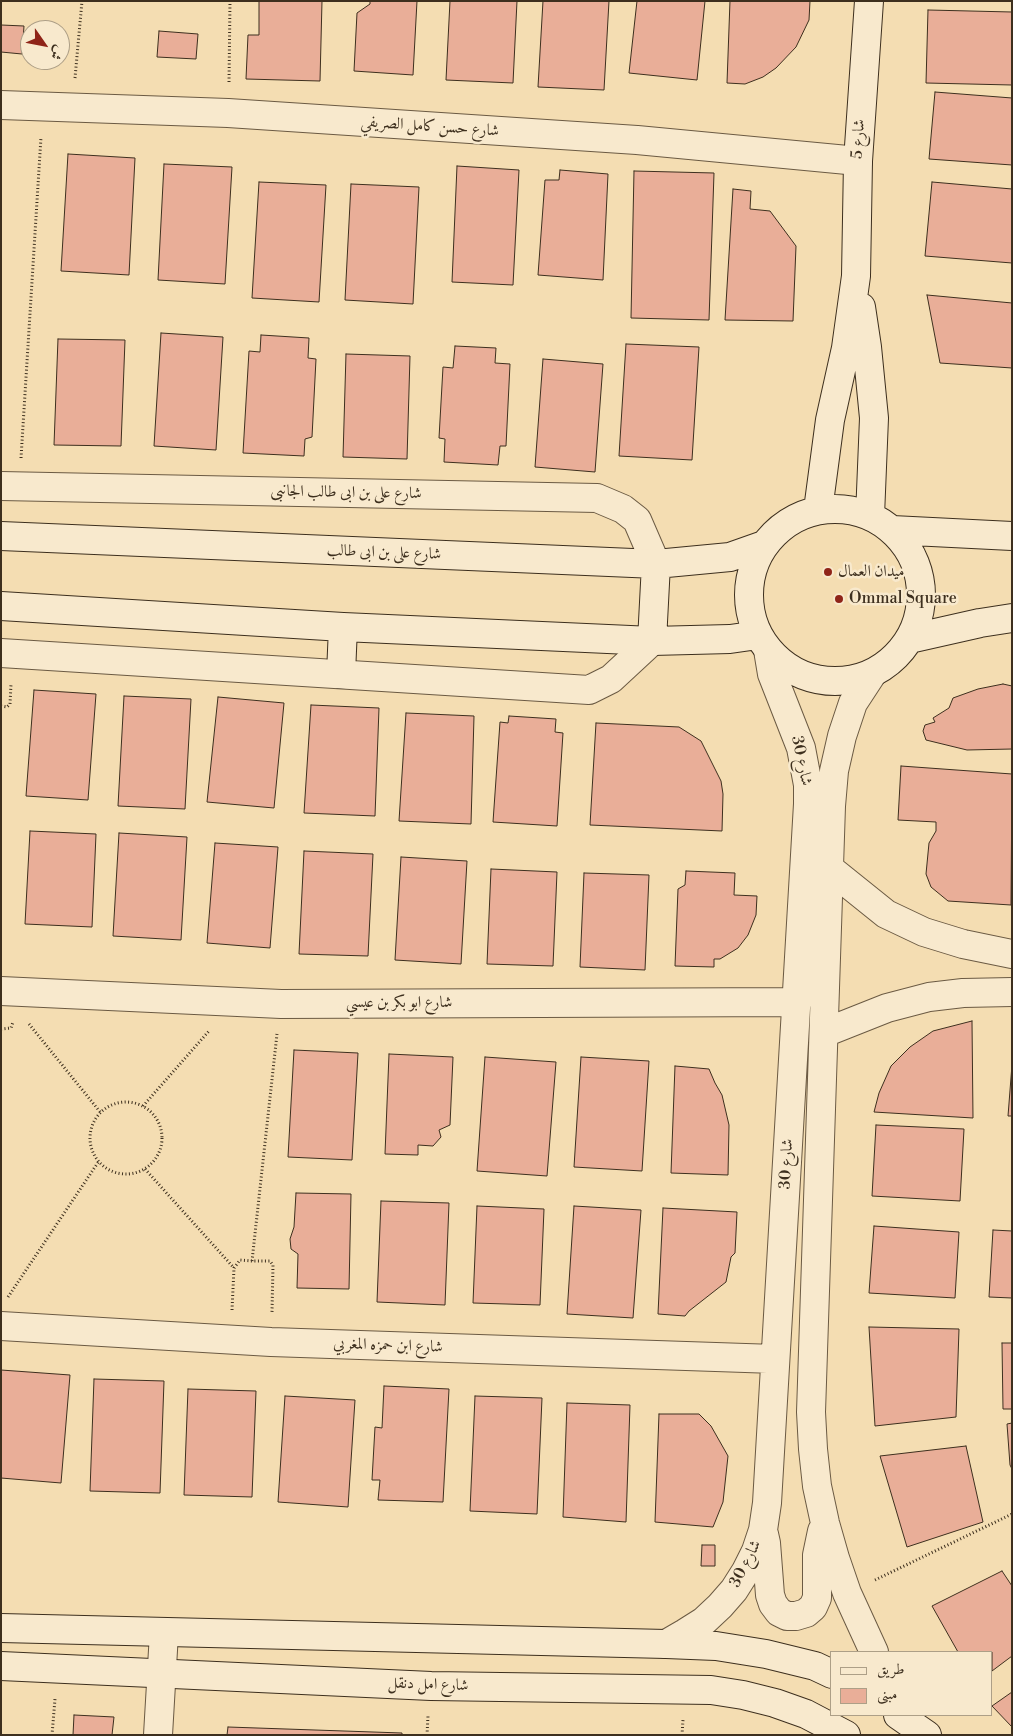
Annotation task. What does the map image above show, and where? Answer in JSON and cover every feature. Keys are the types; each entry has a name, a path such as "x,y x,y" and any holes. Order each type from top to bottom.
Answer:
{"street":[{"name":"شارع 5","path":"818,510 830,420 846,348 856,276 858,160 869,1"},
{"name":"شارع حسن كامل الصريفي","path":"1,105 228,113 637,140 858,160"},
{"name":"شارع 5","path":"856,276 874,418 881,523"},
{"name":"شارع على بن ابى طالب الجانبى","path":"10,486 597,498 623,509 637,520 656,564"},
{"path":"881,523 910,554 920,581 920,611 909,638 893,659 872,674 843,682 813,679 786,666 763,643 749,605 751,574 764,545 779,529 798,517 818,510 845,509 881,523 1012,536"},
{"name":"شارع على بن ابى طالب","path":"1,536 656,564 730,558 764,545"},
{"path":"1,653 589,690 611,679 652,641 656,564"},
{"path":"1,606 343,627 652,641 730,639 763,643"},
{"path":"909,638 1012,618"},
{"path":"341,674 343,627"},
{"name":"شارع 30","path":"666,1644 686,1634 704,1621 734,1590 756,1551 763,1530 767,1503 808,785 801,748 772,674 763,643"},
{"name":"شارع 30","path":"872,674 853,703 842,736 834,770 831,806 811,1412 812,1450 824,1523 847,1593 874,1651"},
{"path":"830,869 886,914 924,932 963,944 1012,954"},
{"name":"شارع ابو بكر بن عيسي","path":"1,991 281,1004 797,1002"},
{"path":"824,1033 887,1008 929,996 1012,992"},
{"name":"شارع ابن حمزه المغربي","path":"1,1326 271,1342 775,1359"},
{"path":"763,1530 766,1543 770,1595 773,1604 779,1612 787,1616 796,1616 806,1613 813,1607 817,1598 817,1554 824,1523"},
{"path":"1,1628 716,1646 766,1654 815,1666 830,1673"},
{"path":"158,1735 164,1633"},
{"name":"شارع امل دنقل","path":"1,1666 431,1686 710,1690 743,1695 775,1703 806,1714 846,1735"},
{"path":"900,1716 928,1735"},
{"path":"915,1716 928,1735"}],"path":[{"path":"72,108 82,1"},
{"path":"228,113 230,1"},
{"path":"10,486 43,107"},
{"path":"143,1106 235,1002"},
{"path":"252,1261 281,1004"},
{"path":"26,1020 101,1113"},
{"path":"126,1102 143,1106 152,1112 162,1131 162,1142 154,1162 136,1173 115,1172 106,1168 93,1152 91,1131 94,1121 108,1107 126,1102"},
{"path":"7,1300 98,1160"},
{"path":"145,1169 234,1268"},
{"path":"230,1340 234,1268 240,1260 270,1261 273,1265 271,1342"},
{"path":"847,1593 1012,1514"},
{"path":"52,1735 57,1668"}],"building":[{"path":"259,1 322,1 320,81 246,79 248,35 259,35"},
{"path":"370,1 417,1 413,75 354,71 357,13 370,4"},
{"path":"450,1 517,1 513,83 446,80"},
{"path":"543,1 609,1 604,90 538,87"},
{"path":"637,1 705,1 697,80 629,73"},
{"path":"730,1 810,1 809,20 796,47 776,68 763,77 745,84 727,83"},
{"path":"928,10 1012,12 1012,85 926,83"},
{"path":"1,25 20,26 20,54 1,52"},
{"path":"159,31 198,34 196,59 157,57"},
{"path":"935,92 1012,98 1012,165 929,159"},
{"path":"68,154 135,158 129,275 61,271"},
{"path":"164,164 232,167 225,284 158,280"},
{"path":"457,166 519,170 513,285 452,282"},
{"path":"560,170 608,174 603,280 538,275 545,180 559,180"},
{"path":"634,171 714,173 709,320 631,318"},
{"path":"259,182 326,185 319,302 252,298"},
{"path":"932,182 1012,189 1012,263 925,256"},
{"path":"351,184 419,187 413,304 345,300"},
{"path":"733,189 751,191 750,209 770,211 796,246 793,321 725,320"},
{"path":"927,295 1012,303 1012,368 940,363"},
{"path":"161,333 223,337 216,450 154,446"},
{"path":"261,335 309,338 308,358 316,359 312,437 305,439 304,456 243,453 249,351 260,352"},
{"path":"58,339 125,340 121,446 54,445"},
{"path":"626,344 699,347 692,460 619,456"},
{"path":"455,346 496,348 495,363 510,364 506,446 500,446 498,465 444,462 445,439 439,438 443,367 453,368"},
{"path":"346,354 410,356 407,459 343,457"},
{"path":"543,359 603,364 595,472 535,467"},
{"path":"1003,684 1012,686 1012,749 967,750 926,740 923,731 925,725 935,722 933,718 949,708 953,698 978,689"},
{"path":"34,690 96,694 88,800 26,796"},
{"path":"124,696 191,699 185,809 118,806"},
{"path":"218,697 284,703 274,808 207,802"},
{"path":"311,705 379,708 375,816 304,813"},
{"path":"406,713 474,716 471,824 399,821"},
{"path":"509,716 556,719 555,732 563,733 557,826 493,822 500,722 508,723"},
{"path":"596,723 679,727 701,741 721,781 723,794 722,831 590,825"},
{"path":"901,766 1012,774 1011,905 948,901 931,887 926,874 929,843 936,831 936,822 898,820"},
{"path":"30,831 96,834 92,927 25,924"},
{"path":"119,833 187,837 181,940 113,936"},
{"path":"215,843 278,847 270,948 207,943"},
{"path":"304,851 373,854 368,956 299,954"},
{"path":"401,857 467,861 461,964 395,960"},
{"path":"491,869 557,872 553,966 487,964"},
{"path":"686,871 735,873 734,895 757,896 756,915 748,935 738,948 720,959 714,959 714,967 675,966 678,889 685,885"},
{"path":"584,873 649,875 645,970 580,967"},
{"path":"972,1021 973,1118 874,1112 879,1093 891,1066 910,1047 933,1031"},
{"path":"294,1050 358,1053 352,1160 288,1157"},
{"path":"389,1054 453,1057 450,1125 439,1130 441,1137 433,1146 418,1145 418,1155 385,1154"},
{"path":"485,1057 556,1062 547,1176 477,1171"},
{"path":"581,1057 649,1061 642,1171 574,1167"},
{"path":"1012,1065 1012,1116 1008,1116"},
{"path":"675,1066 709,1069 722,1095 729,1125 728,1175 671,1173"},
{"path":"876,1125 964,1129 960,1201 872,1196"},
{"path":"296,1193 351,1194 349,1289 297,1288 298,1254 291,1249 290,1239 294,1227"},
{"path":"381,1201 449,1203 445,1305 377,1302"},
{"path":"477,1206 544,1209 540,1305 473,1303"},
{"path":"574,1206 641,1210 633,1318 567,1314"},
{"path":"663,1208 737,1212 735,1253 731,1257 726,1282 685,1316 658,1314"},
{"path":"874,1226 959,1232 955,1298 869,1293"},
{"path":"993,1230 1012,1231 1012,1298 989,1297"},
{"path":"869,1327 959,1329 956,1417 875,1426"},
{"path":"1002,1343 1012,1343 1012,1409 1003,1409"},
{"path":"1,1370 70,1375 61,1483 1,1478"},
{"path":"94,1379 164,1381 160,1493 90,1491"},
{"path":"384,1386 449,1389 443,1502 378,1500 380,1480 372,1480 375,1427 382,1428"},
{"path":"188,1389 256,1391 252,1497 184,1495"},
{"path":"285,1396 355,1400 348,1507 278,1502"},
{"path":"475,1396 542,1398 537,1514 470,1511"},
{"path":"567,1403 630,1405 626,1522 563,1517"},
{"path":"659,1414 699,1414 711,1426 728,1456 723,1502 713,1527 655,1522"},
{"path":"1012,1423 1012,1469 1010,1465 1007,1424"},
{"path":"966,1446 983,1522 907,1547 880,1456"},
{"path":"702,1545 715,1545 715,1566 701,1566"},
{"path":"1002,1571 1012,1586 1012,1656 993,1670 993,1651 957,1651 932,1606"},
{"path":"1012,1692 1012,1727 993,1707"},
{"path":"74,1715 114,1717 112,1735 73,1735"},
{"path":"228,1727 402,1733 402,1735 227,1735"}],"place":[{"name":"ميدان العمال","path":"828,572"},
{"name":"Ommal Square","path":"839,599"}]}
